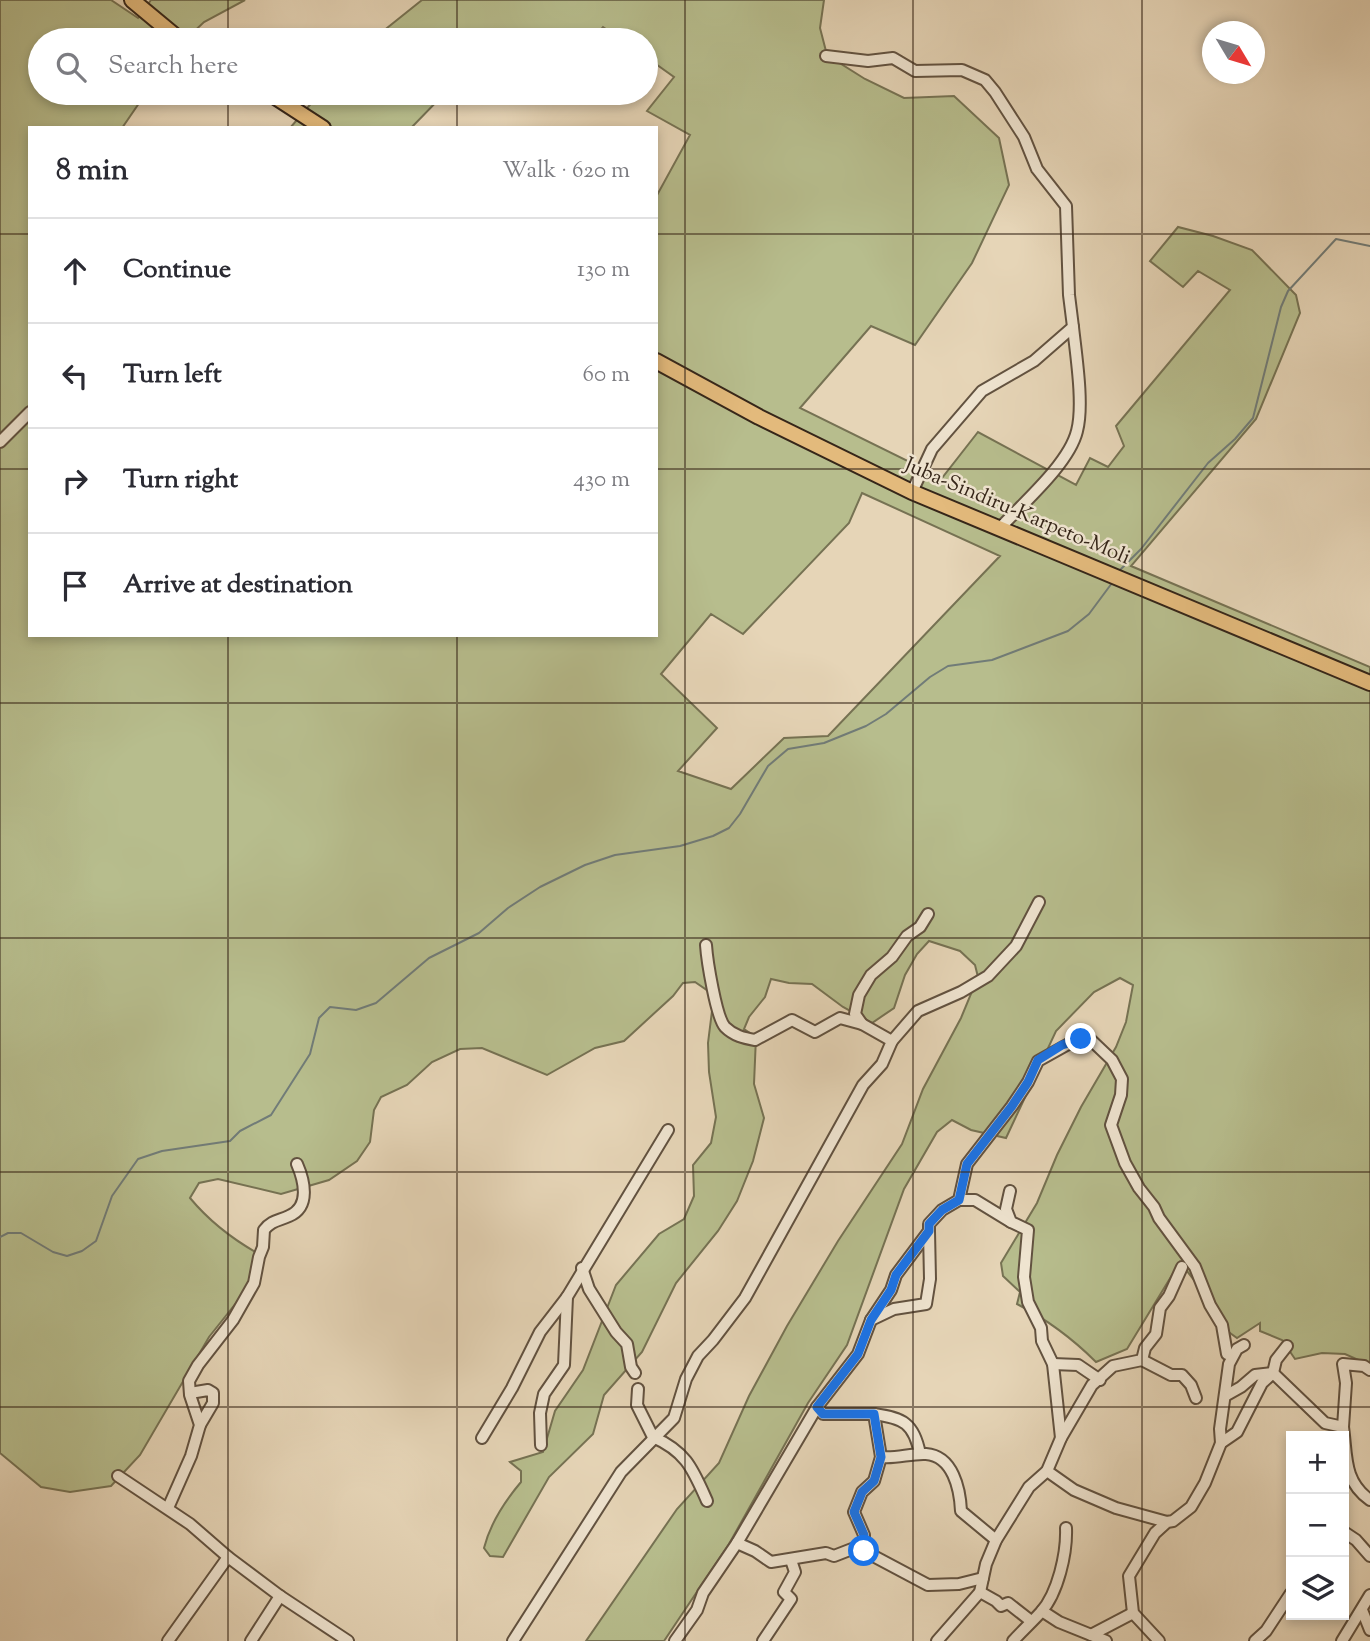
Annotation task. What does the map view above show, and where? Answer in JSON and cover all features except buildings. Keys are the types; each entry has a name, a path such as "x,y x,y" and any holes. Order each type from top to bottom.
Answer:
{"main road":[{"path":"132,0 166,28"},
{"path":"288,105 320,126"},
{"name":"Juba-Sindiru-Karpeto-Moli","path":"658,362 759,417 912,492 1370,683"}],"street":[{"path":"826,56 868,61 892,58 915,71 962,71 985,80 1024,137 1037,169 1066,206 1069,227 1069,295 1078,378 1078,429 1074,442 1051,475 999,528"},
{"path":"912,492 932,449 982,391 1034,361 1073,327"},
{"path":"0,442 28,414"},
{"path":"513,1641 621,1472 674,1418 686,1379 698,1356 745,1298 863,1085 882,1064 892,1041 918,1011 961,992 988,976 1016,946 1039,902"},
{"path":"862,1024 855,1014 859,995 871,975 892,957 907,936 920,927 928,914"},
{"path":"706,945 708,969 722,1025 735,1036 755,1040 792,1020 815,1032 840,1018 862,1024 892,1041"},
{"path":"959,1200 967,1164 1018,1098 1038,1060 1072,1042 1091,1040 1112,1060 1122,1079 1121,1096 1111,1125 1125,1163 1159,1218 1195,1267 1210,1305 1222,1325 1227,1354"},
{"path":"482,1438 512,1388 540,1332 567,1297 582,1268 668,1130"},
{"path":"200,1425 189,1381 233,1320 254,1283 263,1247 264,1230 274,1220 293,1214 302,1201 304,1185 297,1164"},
{"path":"1010,1191 1006,1209 1011,1222"},
{"path":"871,1320 894,1310 926,1304 930,1279 929,1224 942,1210 959,1200 975,1200 1028,1230 1024,1278 1028,1302 1041,1328 1042,1341 1053,1364 1061,1438"},
{"path":"675,1641 697,1609 703,1593 737,1543 817,1407 858,1354 871,1320 891,1290 896,1275 929,1231"},
{"path":"1142,1360 1145,1348 1156,1334 1160,1308 1170,1296 1182,1267"},
{"path":"582,1268 589,1289 616,1332 627,1344 628,1357 635,1373"},
{"path":"541,1445 540,1413 544,1394 564,1365 567,1297"},
{"path":"1046,1471 1074,1490 1116,1508 1167,1522 1173,1521 1191,1507 1205,1483 1221,1443 1220,1429 1229,1364 1237,1349 1244,1345"},
{"path":"1221,1443 1237,1432 1262,1383 1273,1373 1276,1360 1287,1346"},
{"path":"1334,1356 1343,1364 1364,1366 1370,1370"},
{"path":"937,1641 980,1592 996,1540 1029,1487 1046,1471 1061,1438 1092,1385 1113,1366 1142,1360 1171,1375 1182,1375 1191,1385 1196,1398"},
{"path":"1053,1364 1078,1365 1100,1380"},
{"path":"1343,1364 1346,1383 1343,1431"},
{"path":"1225,1396 1255,1375 1273,1373"},
{"path":"1273,1373 1325,1423 1343,1427"},
{"path":"638,1389 637,1405 653,1437 687,1460 707,1501"},
{"path":"168,1508 191,1456 200,1425 213,1403 213,1393 208,1390 190,1393"},
{"path":"817,1407 823,1414 874,1414 897,1418 913,1431 920,1454"},
{"path":"864,1551 864,1535 854,1512 862,1492 874,1481 881,1457 874,1414"},
{"path":"881,1457 928,1454 941,1460 952,1472 961,1491 961,1511 996,1540"},
{"path":"118,1476 168,1508 280,1596 348,1641"},
{"path":"1349,1477 1370,1500"},
{"path":"1158,1641 1133,1614 1129,1576 1155,1533 1167,1522"},
{"path":"1013,1641 1042,1611 1058,1584 1058,1573 1064,1561 1066,1528"},
{"path":"1349,1535 1370,1556"},
{"path":"737,1543 771,1562 827,1553 834,1556 852,1549 864,1551 928,1585 959,1584 983,1577"},
{"path":"168,1641 228,1557"},
{"path":"763,1641 791,1599 784,1592 795,1572 791,1560"},
{"path":"980,1592 1001,1606 1008,1603 1031,1621"},
{"path":"1342,1641 1370,1595"},
{"path":"251,1641 280,1596"},
{"path":"1255,1641 1266,1631 1286,1601"},
{"path":"1362,1610 1370,1630"},
{"path":"1042,1611 1059,1622 1106,1641"},
{"path":"1091,1634 1133,1614"}],"green space":[{"path":"0,0 111,0 138,18 151,0 245,0 198,28 28,28 28,105 138,105 123,126 28,126 28,637 658,637 658,193 690,135 647,111 652,105 658,105 658,97 674,77 658,66 658,28 387,28 422,0 824,0 820,28 827,55 865,79 904,98 954,96 999,138 1009,185 972,263 915,345 871,326 800,408 942,478 978,432 1076,485 1090,458 1108,467 1124,446 1116,426 1230,290 1198,271 1183,287 1150,261 1178,227 1252,250 1296,295 1300,313 1256,419 1131,566 1370,667 1370,1365 1345,1354 1322,1353 1295,1359 1282,1340 1260,1331 1260,1323 1237,1338 1219,1325 1203,1302 1200,1288 1180,1262 1127,1349 1096,1362 1059,1330 1017,1304 1020,1292 1003,1276 1001,1263 1037,1203 1081,1107 1116,1047 1126,1022 1133,985 1120,978 1094,992 1056,1031 1006,1138 971,1130 952,1120 937,1132 904,1189 847,1345 808,1403 729,1544 664,1641 586,1641 677,1509 719,1463 749,1396 787,1326 838,1241 902,1144 923,1089 961,1018 978,977 975,965 960,951 929,941 917,954 905,975 894,1008 872,1023 843,1007 812,984 771,979 765,997 749,1017 744,1029 756,1037 754,1084 764,1118 753,1161 737,1201 718,1231 676,1283 642,1352 604,1395 593,1434 549,1477 503,1557 490,1556 484,1548 499,1513 521,1482 521,1471 510,1462 543,1452 555,1411 583,1370 616,1285 659,1234 684,1219 694,1196 693,1165 711,1143 716,1117 709,1072 708,1043 713,1003 708,991 695,982 683,983 673,996 624,1041 595,1048 547,1075 482,1048 460,1049 432,1062 407,1085 381,1097 374,1110 370,1142 357,1161 329,1180 281,1194 218,1179 199,1183 190,1198 222,1229 259,1254 260,1273 209,1337 140,1455 111,1486 70,1492 41,1487 0,1453","holes":["862,493 1000,556 828,736 784,738 731,789 678,771 717,728 661,674 711,614 743,634 849,523"]},
{"path":"310,105 433,105 413,126 292,126"}],"waterway":[{"path":"1118,572 1141,549 1208,463 1235,439 1253,418 1281,307 1288,291 1336,239 1370,246"},
{"path":"0,1237 8,1233 21,1233 53,1252 67,1256 82,1251 96,1241 112,1196 138,1159 162,1151 230,1141 240,1131 271,1115 310,1054 319,1018 330,1007 356,1010 376,1003 429,958 479,933 508,908 540,887 585,865 615,855 680,846 729,828 768,766 788,749 824,743 866,726 886,714 930,677 948,666 992,660 1068,631 1089,614 1112,583"}],"route":[{"path":"864,1551 864,1535 854,1512 862,1492 874,1481 881,1457 874,1414 823,1414 817,1407 858,1354 871,1320 891,1290 896,1275 929,1231 929,1224 942,1210 959,1200 967,1164 1012,1106 1028,1082 1038,1060 1062,1045 1081,1039"}]}
